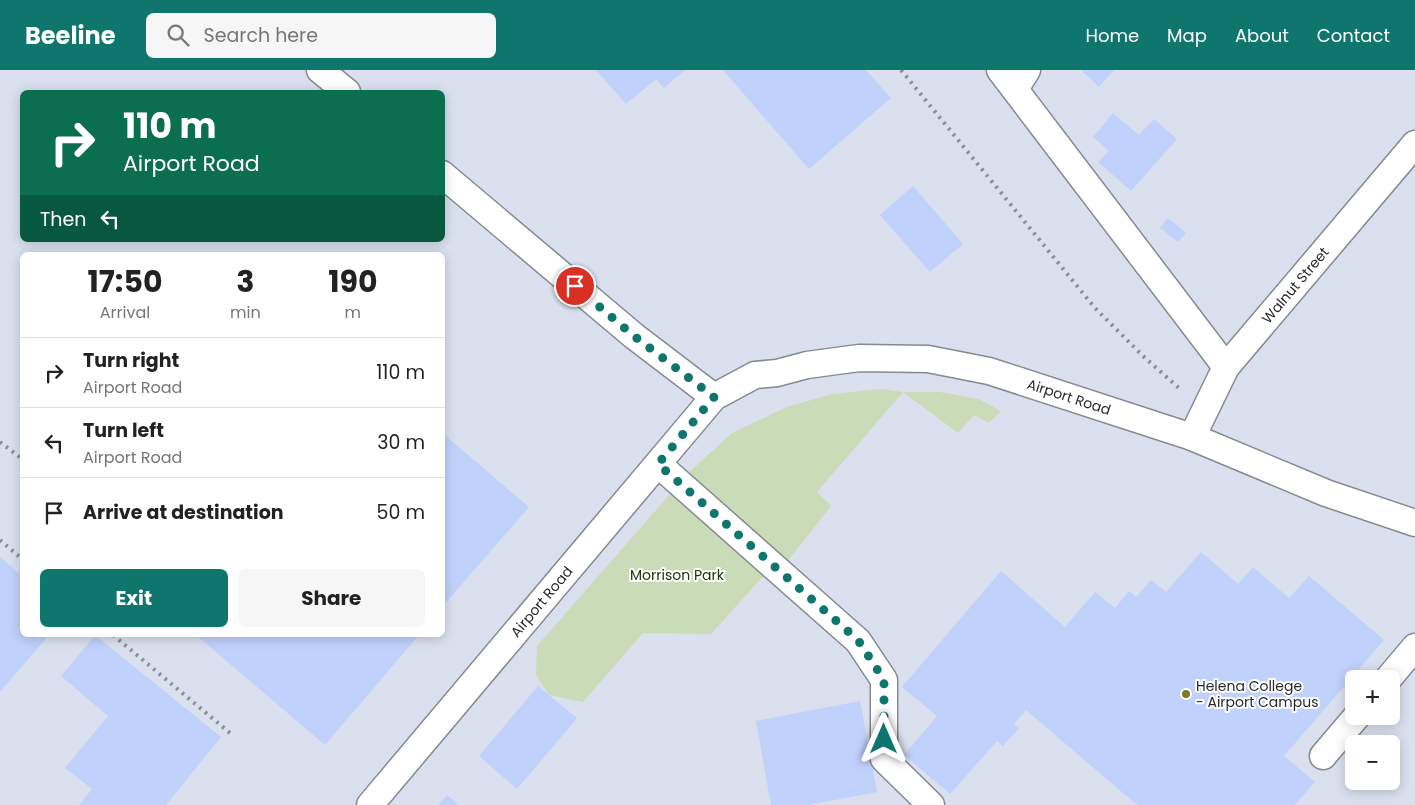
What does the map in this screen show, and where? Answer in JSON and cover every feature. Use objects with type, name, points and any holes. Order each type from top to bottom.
[{"type":"street","points":[[320,70],[345,90]]},
{"type":"street","points":[[1014,76],[1226,367]]},
{"type":"street","name":"Walnut Street","points":[[1192,437],[1226,367],[1415,144]]},
{"type":"street","points":[[445,177],[634,336],[714,397]]},
{"type":"street","name":"Airport Road","points":[[370,805],[714,397],[755,375],[777,373],[807,365],[859,358],[928,359],[989,371],[1192,437],[1326,493],[1415,523]]},
{"type":"street","points":[[658,464],[858,640],[884,680],[884,759],[931,805]]},
{"type":"street","points":[[1396,670],[1415,647]]},
{"type":"street","points":[[1323,756],[1349,725]]},
{"type":"shaded area","points":[[0,70],[1415,70],[1415,805],[0,805]]},
{"type":"green space","points":[[881,389],[903,392],[817,492],[831,506],[787,562],[687,474],[732,433],[787,407],[832,394]]},
{"type":"green space","points":[[903,392],[940,392],[978,399],[1001,411],[989,423],[974,415],[958,433]]},
{"type":"green space","name":"Morrison Park","points":[[671,493],[766,573],[711,634],[643,633],[583,702],[549,695],[536,675],[537,646]]},
{"type":"building","points":[[596,70],[685,70],[664,88],[656,79],[626,104]]},
{"type":"building","points":[[723,70],[866,70],[891,98],[809,169]]},
{"type":"building","points":[[1081,70],[1114,70],[1099,87]]},
{"type":"building","points":[[1113,113],[1139,135],[1154,119],[1177,139],[1131,191],[1098,162],[1109,151],[1093,137]]},
{"type":"building","points":[[913,186],[963,244],[930,272],[880,215]]},
{"type":"building","points":[[1168,218],[1186,233],[1178,242],[1160,228]]},
{"type":"building","points":[[445,436],[529,507],[445,604]]},
{"type":"building","points":[[1201,552],[1238,584],[1253,567],[1289,598],[1309,576],[1384,640],[1358,670],[1345,670],[1345,685],[1284,756],[1315,782],[1295,805],[1137,805],[1026,710],[1014,724],[1019,728],[1003,746],[997,741],[950,794],[904,755],[937,716],[902,687],[1001,571],[1065,627],[1095,592],[1115,608],[1129,591],[1136,597],[1151,580],[1166,592]]},
{"type":"building","points":[[0,557],[20,574],[20,637],[47,637],[0,692]]},
{"type":"building","points":[[93,637],[97,637],[221,737],[166,805],[79,805],[92,789],[65,768],[108,716],[61,676]]},
{"type":"building","points":[[198,637],[417,637],[325,745]]},
{"type":"building","points":[[538,686],[577,718],[517,789],[479,756]]},
{"type":"building","points":[[860,701],[877,792],[809,805],[771,805],[756,721]]},
{"type":"building","points":[[447,795],[459,805],[438,805]]},
{"type":"railway","points":[[901,70],[1095,308],[1143,356],[1179,388]]},
{"type":"railway","points":[[0,442],[20,457]]},
{"type":"railway","points":[[0,540],[20,557]]},
{"type":"railway","points":[[115,637],[230,733]]},
{"type":"place","name":"Helena College - Airport Campus","points":[[1186,694]]},
{"type":"route","points":[[575,286],[634,336],[714,397],[658,464],[858,640],[884,680],[884,739]]}]
